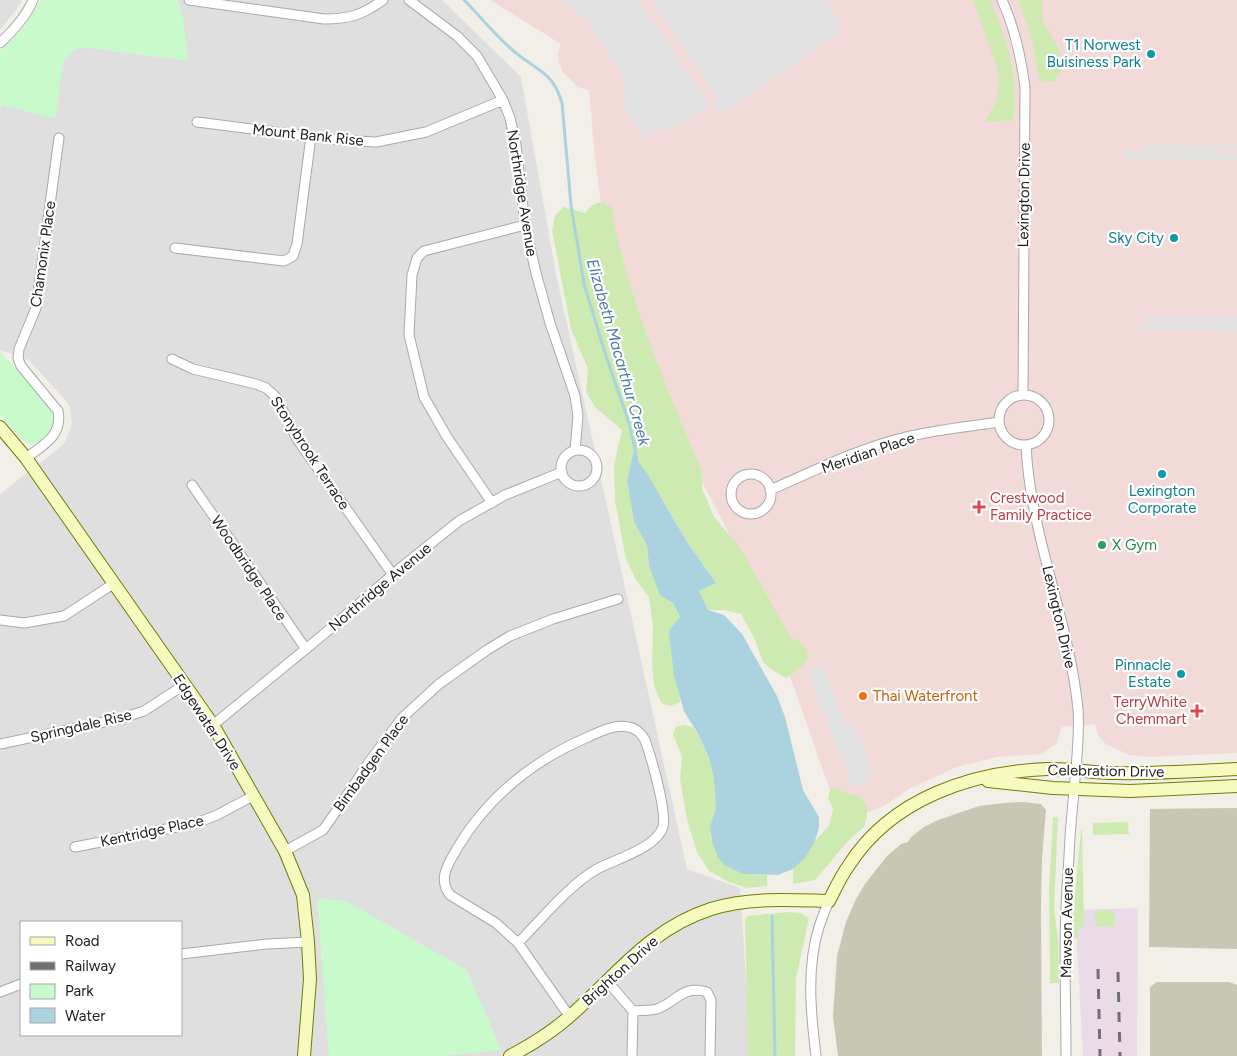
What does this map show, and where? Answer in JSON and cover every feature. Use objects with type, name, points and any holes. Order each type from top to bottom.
[{"type":"street","points":[[0,43],[25,15],[33,0]]},
{"type":"street","points":[[189,0],[324,19],[345,19],[368,11],[383,0]]},
{"type":"street","name":"Northridge Avenue","points":[[409,0],[457,36],[477,56],[503,100],[510,118],[516,145],[525,225],[550,323],[576,396],[578,416],[575,450]]},
{"type":"street","name":"Lexington Drive","points":[[1002,0],[1022,59],[1025,87],[1023,395]]},
{"type":"street","name":"Mount Bank Rise","points":[[197,122],[376,142],[426,132],[503,100]]},
{"type":"street","points":[[175,248],[284,261],[293,256],[311,136]]},
{"type":"street","name":"Chamonix Place","points":[[26,458],[54,436],[59,427],[60,419],[58,411],[21,366],[18,358],[21,341],[36,308],[59,138]]},
{"type":"street","points":[[492,503],[447,437],[424,397],[409,335],[412,275],[417,258],[424,251],[525,225]]},
{"type":"street","name":"Stonybrook Terrace","points":[[172,359],[193,369],[256,384],[266,388],[276,397],[297,439],[393,575]]},
{"type":"street","points":[[1023,395],[1036,398],[1048,411],[1050,418],[1045,434],[1038,441],[1026,445],[1012,442],[1006,437],[1001,430],[999,422],[1000,414],[1009,400],[1023,395]]},
{"type":"street","name":"Meridian Place","points":[[770,490],[857,454],[900,439],[930,432],[999,422]]},
{"type":"street","name":"Edgewater Drive","points":[[0,427],[26,458],[213,725],[285,851],[303,895],[308,942],[310,979],[304,1056]]},
{"type":"street","name":"Lexington Drive","points":[[1026,445],[1038,526],[1075,688],[1079,740],[1074,789]]},
{"type":"street","points":[[575,450],[584,450],[594,457],[598,469],[595,477],[589,483],[577,486],[569,483],[562,472],[561,468],[564,458],[575,450]]},
{"type":"street","name":"Northridge Avenue","points":[[213,725],[459,521],[505,494],[562,472]]},
{"type":"street","points":[[751,474],[763,479],[770,490],[771,496],[767,507],[757,513],[740,511],[732,501],[731,495],[734,484],[744,476],[751,474]]},
{"type":"street","name":"Woodbridge Place","points":[[192,485],[306,649]]},
{"type":"street","points":[[0,620],[24,623],[64,616],[113,584]]},
{"type":"street","name":"Bimbadgen Place","points":[[285,851],[323,830],[369,762],[402,718],[439,684],[486,650],[510,636],[553,619],[618,599]]},
{"type":"street","name":"Springdale Rise","points":[[0,744],[118,719],[144,711],[184,685]]},
{"type":"street","points":[[518,943],[580,881],[596,870],[650,843],[660,834],[664,821],[660,796],[646,740],[634,728],[621,726],[594,734],[558,751],[524,774],[498,796],[474,823],[447,865],[444,881],[446,890],[454,899],[496,923],[518,943],[570,1017]]},
{"type":"street","name":"Celebration Drive","points":[[816,1056],[812,1025],[812,977],[814,952],[819,928],[828,901],[849,864],[867,842],[886,823],[908,807],[929,795],[951,786],[1018,771],[1048,769],[1097,773],[1130,773],[1237,769]]},
{"type":"street","name":"Celebration Drive","points":[[975,780],[1074,789],[1130,791],[1237,786]]},
{"type":"street","name":"Mawson Avenue","points":[[1066,1056],[1066,919],[1074,789]]},
{"type":"street","name":"Kentridge Place","points":[[76,847],[197,823],[253,796]]},
{"type":"street","name":"Brighton Drive","points":[[510,1056],[526,1048],[570,1017],[628,960],[669,927],[711,909],[739,902],[771,900],[828,901]]},
{"type":"street","points":[[182,954],[267,944],[308,942]]},
{"type":"street","points":[[607,982],[633,1011],[632,1056]]},
{"type":"street","points":[[0,992],[20,984]]},
{"type":"street","points":[[633,1011],[656,1009],[687,992],[698,990],[707,992],[711,1000],[710,1056]]},
{"type":"shaded area","points":[[0,0],[22,0],[0,30]]},
{"type":"shaded area","points":[[178,0],[442,0],[521,77],[556,274],[687,869],[740,888],[751,1056],[0,1056],[0,494],[59,448],[65,442],[72,424],[70,407],[67,402],[29,360],[0,350],[0,109],[2,105],[62,70],[63,62],[74,50],[81,47],[91,48],[180,6]]},
{"type":"shaded area","points":[[490,0],[1237,0],[1237,753],[1148,757],[1129,755],[1106,744],[1098,736],[1095,724],[1062,727],[1056,744],[1041,754],[997,757],[957,767],[911,788],[884,806],[844,821],[830,790],[783,657],[725,526],[674,428],[601,202],[589,90],[578,87],[563,72],[559,63],[558,53],[561,44]]},
{"type":"shaded area","points":[[561,0],[639,0],[710,104],[670,132],[664,125],[644,139],[626,112],[622,75],[585,18]]},
{"type":"shaded area","points":[[651,0],[825,0],[841,23],[836,36],[720,115],[713,106],[716,102],[715,95]]},
{"type":"shaded area","points":[[1140,145],[1237,145],[1237,150],[1140,150]]},
{"type":"shaded area","points":[[1124,151],[1237,153],[1237,160],[1124,159]]},
{"type":"shaded area","points":[[1145,317],[1237,317],[1237,325],[1145,324]]},
{"type":"shaded area","points":[[1139,326],[1237,326],[1237,331],[1139,331]]},
{"type":"shaded area","points":[[823,665],[846,726],[855,723],[874,776],[869,778],[870,781],[852,787],[807,671]]},
{"type":"shaded area","points":[[1023,802],[1041,804],[1046,810],[1041,908],[1042,1056],[838,1056],[833,1016],[837,956],[846,922],[865,884],[887,856],[901,844],[908,842],[911,837],[924,827],[938,820],[979,806]]},
{"type":"shaded area","points":[[1237,808],[1237,949],[1149,947],[1150,809]]},
{"type":"shaded area","points":[[1138,908],[1137,1056],[1083,1056],[1075,910]]},
{"type":"shaded area","points":[[1157,982],[1229,982],[1237,985],[1237,1056],[1150,1056],[1150,987]]},
{"type":"green space","points":[[41,0],[178,0],[183,18],[188,61],[81,47],[74,50],[63,62],[55,119],[2,105],[0,109],[0,52],[23,29]]},
{"type":"green space","points":[[973,0],[990,0],[1007,44],[1015,90],[1013,120],[985,122],[997,96],[998,76],[997,68]]},
{"type":"green space","points":[[1018,0],[1042,0],[1042,16],[1045,26],[1059,49],[1061,73],[1057,74],[1056,81],[1040,82],[1031,36]]},
{"type":"green space","points":[[601,202],[612,207],[616,234],[634,297],[666,385],[702,471],[702,488],[714,517],[741,549],[791,638],[800,642],[808,652],[807,658],[800,668],[786,678],[763,662],[755,640],[741,614],[724,610],[708,610],[699,591],[716,583],[687,542],[640,464],[635,446],[627,481],[634,522],[647,545],[649,566],[673,603],[680,618],[674,676],[681,702],[670,706],[661,703],[654,685],[652,665],[653,627],[649,597],[636,580],[626,559],[615,501],[614,465],[622,430],[595,407],[586,392],[588,369],[571,329],[552,230],[555,216],[563,207],[585,213],[592,205]]},
{"type":"green space","points":[[0,351],[53,411],[56,417],[48,436],[36,444],[30,445],[21,439],[0,415]]},
{"type":"green space","points":[[683,725],[693,727],[703,745],[714,777],[717,799],[711,830],[713,843],[743,874],[767,875],[767,886],[747,888],[729,882],[709,871],[697,852],[687,820],[680,779],[682,757],[673,734],[676,727]]},
{"type":"green space","points":[[831,787],[862,798],[867,806],[867,817],[864,827],[850,839],[815,880],[793,884],[793,869],[805,858],[815,841],[829,826],[833,809],[828,798]]},
{"type":"green space","points":[[1053,817],[1058,817],[1054,909],[1058,938],[1059,983],[1050,983],[1049,888]]},
{"type":"green space","points":[[1128,822],[1129,834],[1093,835],[1093,823]]},
{"type":"green space","points":[[1081,830],[1084,927],[1078,927],[1077,910],[1078,938],[1071,938]]},
{"type":"green space","points":[[317,899],[344,900],[467,970],[501,1050],[443,1056],[329,1056]]},
{"type":"green space","points":[[1095,910],[1114,910],[1115,926],[1096,927]]},
{"type":"green space","points":[[788,912],[800,913],[809,918],[796,979],[795,1056],[748,1056],[745,920],[748,916]]},
{"type":"water","points":[[635,445],[639,462],[687,542],[716,583],[699,591],[708,610],[724,615],[742,634],[777,696],[785,717],[803,790],[819,817],[819,827],[815,841],[805,858],[793,869],[778,875],[743,874],[724,865],[718,857],[712,842],[710,826],[716,808],[714,778],[709,758],[698,734],[684,711],[674,676],[669,631],[680,617],[673,603],[660,595],[649,566],[647,545],[634,522],[627,481]]},
{"type":"waterway","name":"Elizabeth Macarthur Creek","points":[[464,0],[509,47],[549,78],[562,103],[571,205],[584,284],[629,423],[635,449]]},
{"type":"waterway","name":"Elizabeth Macarthur Creek","points":[[772,916],[775,1056]]},
{"type":"railway","points":[[1098,969],[1100,1056]]},
{"type":"railway","points":[[1118,972],[1120,1056]]},
{"type":"place","name":"T1 Norwest Buisiness Park","points":[[1151,54]]},
{"type":"place","name":"Sky City","points":[[1174,238]]},
{"type":"place","name":"Lexington Corporate","points":[[1162,474]]},
{"type":"place","name":"Crestwood Family Practice","points":[[979,507]]},
{"type":"place","name":"X Gym","points":[[1102,545]]},
{"type":"place","name":"Pinnacle Estate","points":[[1181,674]]},
{"type":"place","name":"Thai Waterfront","points":[[863,696]]},
{"type":"place","name":"TerryWhite Chemmart","points":[[1197,711]]}]
